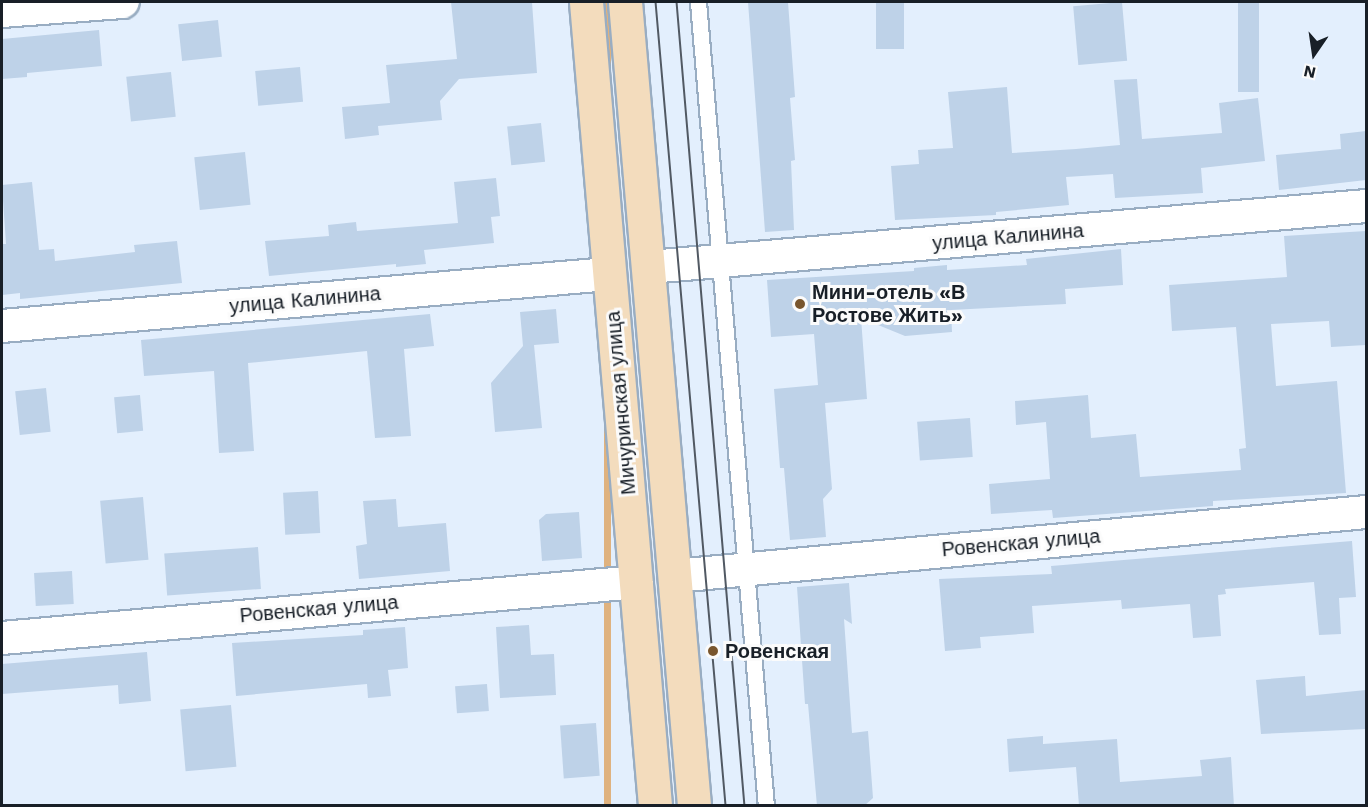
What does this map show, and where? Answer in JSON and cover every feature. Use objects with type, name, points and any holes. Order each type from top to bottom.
[{"type":"main road","name":"Мичуринская улица","points":[[586,2],[655,806]]},
{"type":"main road","name":"Мичуринская улица","points":[[625,2],[694,806]]},
{"type":"street","points":[[2,11],[123,2]]},
{"type":"street","name":"улица Калинина","points":[[649,267],[1366,206]]},
{"type":"street","name":"улица Калинина","points":[[2,326],[609,273]]},
{"type":"street","name":"Ровенская улица","points":[[675,576],[1366,513]]},
{"type":"street","name":"Ровенская улица","points":[[2,638],[637,582]]},
{"type":"lane","points":[[698,2],[721,262],[744,569],[766,806]]},
{"type":"shaded area","points":[[604,2],[611,2],[611,806],[604,806]]},
{"type":"building","points":[[451,2],[532,2],[537,73],[459,79],[440,101],[442,120],[378,126],[379,135],[345,139],[342,107],[390,103],[386,65],[457,59]]},
{"type":"building","points":[[748,2],[788,2],[795,97],[790,98],[795,160],[791,161],[794,230],[765,232]]},
{"type":"building","points":[[876,2],[904,2],[904,49],[876,49]]},
{"type":"building","points":[[1122,2],[1127,61],[1078,65],[1073,6]]},
{"type":"building","points":[[1238,2],[1259,2],[1259,92],[1238,92]]},
{"type":"building","points":[[218,20],[222,57],[182,61],[178,24]]},
{"type":"building","points":[[99,30],[102,66],[27,73],[27,77],[2,79],[2,39]]},
{"type":"building","points":[[300,67],[303,102],[258,106],[255,71]]},
{"type":"building","points":[[171,72],[176,117],[131,121],[126,77]]},
{"type":"building","points":[[1137,79],[1142,139],[1222,133],[1219,103],[1258,98],[1265,161],[1201,168],[1203,193],[1115,198],[1113,174],[1066,177],[1069,205],[996,212],[996,215],[895,220],[891,166],[919,164],[918,150],[953,148],[948,92],[1007,87],[1012,153],[1076,149],[1120,145],[1114,80]]},
{"type":"building","points":[[541,123],[545,162],[511,165],[507,127]]},
{"type":"building","points":[[1366,131],[1366,180],[1279,190],[1276,155],[1341,149],[1340,134]]},
{"type":"building","points":[[245,152],[251,205],[200,210],[194,157]]},
{"type":"building","points":[[496,178],[500,216],[491,217],[494,243],[424,250],[426,264],[396,267],[396,264],[269,276],[265,241],[329,236],[328,225],[356,222],[357,231],[458,223],[454,182]]},
{"type":"building","points":[[32,182],[39,250],[54,249],[55,261],[135,252],[134,245],[177,241],[182,283],[20,299],[20,293],[2,295],[2,244],[6,244],[2,185]]},
{"type":"building","points":[[1366,231],[1366,345],[1331,347],[1329,321],[1271,324],[1276,386],[1337,381],[1346,493],[1213,501],[1213,506],[1053,518],[1052,510],[991,514],[989,484],[1050,479],[1046,422],[1016,425],[1015,401],[1088,395],[1091,438],[1136,434],[1140,477],[1241,470],[1239,449],[1246,448],[1236,327],[1172,331],[1169,285],[1287,277],[1284,236]]},
{"type":"building","points":[[1121,249],[1123,285],[1065,289],[1066,304],[951,310],[952,332],[905,336],[861,318],[867,399],[825,403],[832,489],[823,499],[826,537],[790,540],[784,468],[780,468],[774,389],[818,385],[814,334],[771,337],[767,280],[914,271],[914,268],[947,265],[947,270],[1027,265],[1026,259]]},
{"type":"building","points":[[556,309],[559,343],[534,345],[542,428],[495,432],[491,383],[523,346],[520,312]]},
{"type":"building","points":[[430,314],[434,346],[404,349],[411,436],[375,438],[367,351],[248,363],[254,451],[219,453],[214,371],[144,376],[141,340]]},
{"type":"building","points":[[46,388],[51,432],[20,435],[15,391]]},
{"type":"building","points":[[140,395],[143,431],[117,433],[114,397]]},
{"type":"building","points":[[970,418],[973,457],[920,461],[917,422]]},
{"type":"building","points":[[318,491],[320,533],[285,535],[283,493]]},
{"type":"building","points":[[143,497],[148,560],[106,564],[100,501]]},
{"type":"building","points":[[396,499],[398,527],[446,523],[450,571],[359,579],[356,546],[367,544],[363,501]]},
{"type":"building","points":[[579,512],[582,558],[542,561],[539,520],[546,514]]},
{"type":"building","points":[[1352,541],[1356,597],[1339,598],[1341,634],[1319,635],[1314,582],[1225,589],[1226,594],[1218,595],[1221,636],[1193,638],[1190,604],[1122,609],[1121,600],[1032,606],[1034,633],[980,637],[981,648],[945,651],[939,579],[1052,574],[1051,566]]},
{"type":"building","points":[[258,547],[261,589],[167,595],[164,554]]},
{"type":"building","points":[[72,571],[74,604],[36,606],[34,573]]},
{"type":"building","points":[[849,583],[852,624],[844,619],[852,733],[868,731],[873,798],[864,806],[817,806],[808,704],[805,704],[797,587]]},
{"type":"building","points":[[529,625],[531,655],[554,654],[556,695],[500,698],[496,627]]},
{"type":"building","points":[[405,627],[408,668],[388,670],[391,696],[368,698],[367,684],[236,696],[232,643],[363,635],[363,630]]},
{"type":"building","points":[[147,652],[151,701],[119,704],[118,685],[2,694],[2,664]]},
{"type":"building","points":[[1305,676],[1306,696],[1366,690],[1366,729],[1261,734],[1256,680]]},
{"type":"building","points":[[487,684],[489,711],[457,713],[455,686]]},
{"type":"building","points":[[231,705],[236,767],[186,771],[180,709]]},
{"type":"building","points":[[596,723],[600,776],[564,778],[560,726]]},
{"type":"building","points":[[1043,736],[1043,744],[1117,739],[1120,782],[1202,776],[1200,760],[1231,757],[1234,806],[1079,806],[1076,767],[1009,772],[1007,739]]},
{"type":"tram line","points":[[656,2],[726,806]]},
{"type":"tram line","points":[[677,2],[745,806]]},
{"type":"place","name":"Мини-отель «В Ростове Жить»","points":[[800,304]]},
{"type":"place","name":"Ровенская","points":[[713,651]]}]
